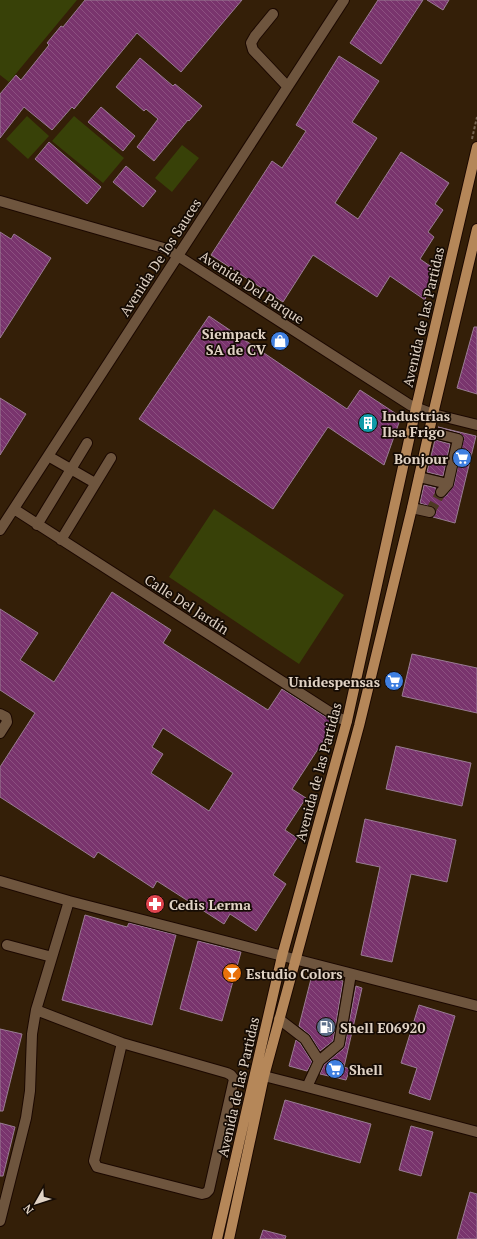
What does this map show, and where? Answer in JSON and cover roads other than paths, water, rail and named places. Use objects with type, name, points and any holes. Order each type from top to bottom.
[{"type":"main road","name":"Avenida de las Partidas","points":[[217,1239],[282,956],[347,721],[416,408],[477,147]]},
{"type":"main road","name":"Avenida de las Partidas","points":[[229,1239],[264,1076],[297,960],[359,726],[456,323],[477,229]]},
{"type":"street","name":"Avenida De los Sauces","points":[[0,530],[344,0]]},
{"type":"street","points":[[273,14],[251,43],[253,50],[287,86]]},
{"type":"street","name":"Avenida Del Parque","points":[[0,201],[167,249],[403,401],[416,408],[433,414],[477,425]]},
{"type":"street","points":[[430,432],[458,439],[448,484],[441,492]]},
{"type":"street","points":[[36,525],[87,443]]},
{"type":"street","points":[[48,456],[95,483]]},
{"type":"street","points":[[60,540],[111,458]]},
{"type":"street","points":[[419,477],[448,484]]},
{"type":"street","points":[[412,508],[430,512]]},
{"type":"street","name":"Calle Del Jardín","points":[[14,509],[36,525],[339,718],[347,721]]},
{"type":"street","points":[[0,714],[6,717],[7,722],[0,733]]},
{"type":"street","points":[[0,881],[69,901],[477,1006]]},
{"type":"street","points":[[0,1221],[26,1118],[30,1091],[32,1034],[36,1010],[69,901]]},
{"type":"street","points":[[7,945],[52,958]]},
{"type":"street","points":[[307,1086],[319,1061],[339,1044],[351,974]]},
{"type":"street","points":[[36,1010],[122,1043],[232,1075],[234,1079],[209,1190],[206,1193],[202,1194],[97,1167],[95,1164],[94,1161],[122,1043]]},
{"type":"street","points":[[279,1019],[305,1039],[319,1061]]},
{"type":"street","points":[[264,1076],[307,1086],[477,1132]]},
{"type":"tunnel","points":[[430,512],[441,492]]},
{"type":"place","name":"Siempack SA de CV","points":[[280,341]]},
{"type":"place","name":"Industrias Ilsa Frigo","points":[[368,423]]},
{"type":"place","name":"Bonjour","points":[[462,458]]},
{"type":"place","name":"Unidespensas","points":[[394,681]]},
{"type":"place","name":"Cedis Lerma","points":[[155,904]]},
{"type":"place","name":"Estudio Colors","points":[[232,973]]},
{"type":"place","name":"Shell E06920","points":[[326,1027]]},
{"type":"place","name":"Shell","points":[[335,1069]]}]
